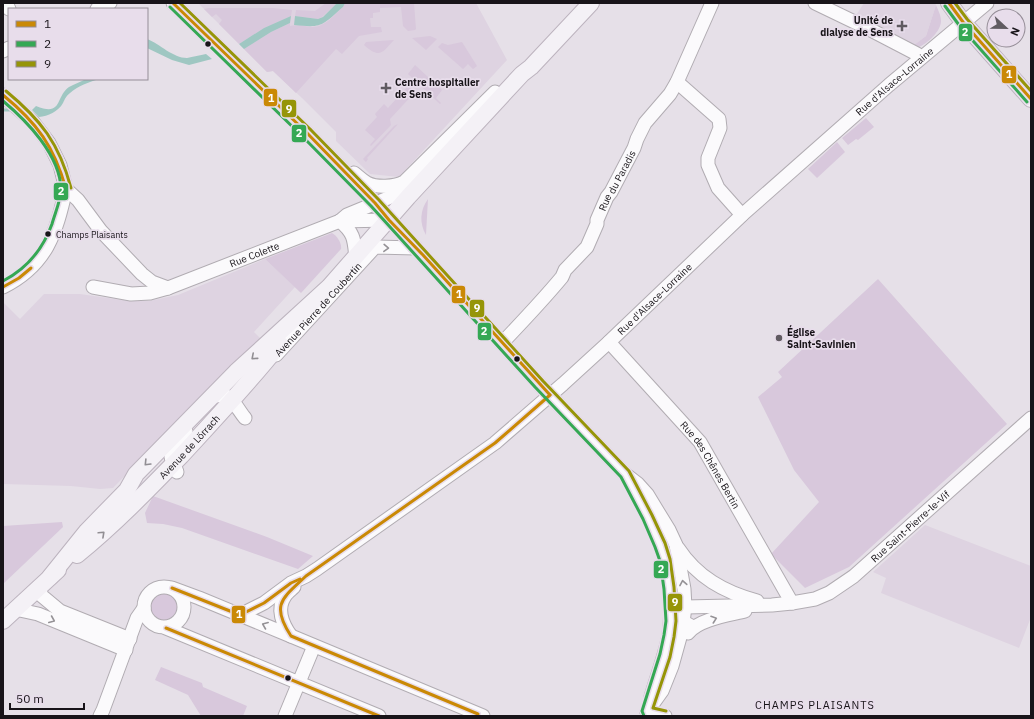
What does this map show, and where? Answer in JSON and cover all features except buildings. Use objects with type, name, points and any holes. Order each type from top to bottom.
[{"type":"main road","name":"Avenue de Lörrach","points":[[3,621],[44,582],[91,544],[175,468],[314,302],[356,258],[453,148],[591,3]]},
{"type":"main road","points":[[949,3],[963,22],[1031,99]]},
{"type":"main road","name":"Avenue de Lörrach","points":[[44,582],[87,531],[127,490],[136,474],[236,372],[314,302]]},
{"type":"street","points":[[99,8],[110,3]]},
{"type":"street","points":[[173,3],[307,133],[375,203],[550,395],[625,474],[638,484],[647,494],[669,530],[676,545],[684,589],[688,624]]},
{"type":"street","name":"Rue du Paradis","points":[[502,343],[529,316],[562,277],[565,270],[587,247],[607,197],[634,148],[645,123],[670,94],[677,82],[712,3]]},
{"type":"street","points":[[815,3],[917,54],[920,58]]},
{"type":"street","name":"Rue d'Alsace-Lorraine","points":[[291,636],[285,628],[281,616],[281,608],[284,597],[306,576],[494,443],[609,342],[742,215],[920,58],[987,3]]},
{"type":"street","points":[[307,133],[366,182],[385,186],[394,185],[404,182],[512,76],[531,67]]},
{"type":"street","points":[[677,82],[719,119],[720,128],[708,158],[708,165],[718,188],[742,215]]},
{"type":"street","points":[[3,95],[33,122],[49,143],[60,165],[66,189],[57,228],[47,248],[31,268],[20,278],[3,287]]},
{"type":"street","name":"Rue Colette","points":[[340,221],[346,215],[393,196],[438,155],[453,148]]},
{"type":"street","points":[[66,189],[78,200],[111,243],[142,274],[152,282],[168,288]]},
{"type":"street","name":"Rue Colette","points":[[93,287],[131,294],[150,294],[340,221],[389,220]]},
{"type":"street","points":[[340,221],[348,228],[354,238],[356,258]]},
{"type":"street","name":"Avenue Pierre de Coubertin","points":[[232,401],[375,247],[416,248]]},
{"type":"street","points":[[120,292],[135,286],[142,274]]},
{"type":"street","name":"Rue des Chênes Bertin","points":[[609,342],[700,442],[792,603]]},
{"type":"street","points":[[175,468],[171,457],[177,441],[199,418],[212,397],[224,396],[232,401],[245,418]]},
{"type":"street","name":"Rue Saint-Pierre-le-Vif","points":[[685,607],[772,605],[815,599],[829,593],[854,576],[1031,418]]},
{"type":"street","points":[[625,474],[648,517],[660,546],[669,588],[671,615],[669,636],[665,655],[646,714]]},
{"type":"street","name":"Rue Saint-Pierre-le-Vif","points":[[676,545],[686,560],[698,572],[720,587],[738,596],[772,605]]},
{"type":"street","name":"Rue d'Alsace-Lorraine","points":[[240,615],[264,603],[291,583],[306,576]]},
{"type":"street","points":[[44,582],[42,596],[60,611],[128,645]]},
{"type":"street","points":[[100,716],[137,618],[144,608],[146,598],[154,589],[160,587],[172,588],[240,615],[479,715]]},
{"type":"street","points":[[166,628],[173,626],[178,622],[182,617],[184,610],[182,597],[172,588]]},
{"type":"street","name":"Rue Saint-Pierre-le-Vif","points":[[688,624],[772,605]]},
{"type":"street","points":[[671,615],[685,607]]},
{"type":"street","points":[[144,608],[148,619],[152,623],[379,716]]},
{"type":"street","points":[[15,609],[38,614],[128,645]]},
{"type":"street","points":[[671,615],[688,624]]},
{"type":"street","points":[[128,645],[140,627],[152,623]]},
{"type":"street","points":[[646,714],[662,691],[672,666],[682,630],[688,624]]},
{"type":"street","points":[[285,716],[314,646]]},
{"type":"street","points":[[646,714],[665,716]]},
{"type":"shaded area","name":"Centre hospitalier de Sens","points":[[198,3],[476,3],[507,60],[399,177],[370,174],[336,141],[336,132],[302,98],[273,71],[267,72]]},
{"type":"shaded area","points":[[326,3],[337,3],[318,19],[295,16],[296,10],[315,11]]},
{"type":"shaded area","points":[[337,3],[345,3],[343,7],[325,22],[316,26],[294,25],[295,16],[318,19],[323,17]]},
{"type":"shaded area","points":[[345,3],[414,3],[416,29],[408,31],[403,26],[401,7],[380,8],[380,12],[373,13],[373,18],[370,18],[371,27],[381,27],[382,32],[359,36],[342,54],[336,49],[296,93],[273,71],[267,72],[244,49],[271,32],[290,23],[290,26],[299,25],[313,27],[322,25],[343,7]]},
{"type":"shaded area","name":"Unité de dialyse de Sens","points":[[864,3],[935,3],[936,5],[926,36],[914,45],[855,17]]},
{"type":"shaded area","points":[[936,5],[941,19],[939,29],[930,40],[923,45],[919,47],[914,45],[926,36]]},
{"type":"shaded area","points":[[273,8],[292,10],[291,16],[264,28],[239,44],[219,24],[222,20],[216,14],[212,17],[204,9]]},
{"type":"shaded area","points":[[291,16],[290,23],[271,32],[244,49],[239,44],[264,28]]},
{"type":"shaded area","points":[[430,36],[437,39],[426,50],[412,38]]},
{"type":"shaded area","points":[[148,40],[177,56],[187,58],[206,54],[212,59],[189,65],[172,60],[148,48]]},
{"type":"shaded area","points":[[394,40],[380,53],[374,52],[364,45],[366,42]]},
{"type":"shaded area","points":[[462,42],[477,66],[473,69],[468,64],[463,69],[438,47],[442,43],[448,45]]},
{"type":"shaded area","points":[[415,65],[442,90],[436,98],[441,103],[440,104],[408,74]]},
{"type":"shaded area","points":[[84,80],[96,80],[84,84],[73,91],[67,96],[58,109],[46,116],[39,117],[32,110],[36,106],[45,109],[55,107],[69,87]]},
{"type":"shaded area","points":[[408,86],[415,92],[390,119],[391,125],[371,146],[370,145],[375,139],[365,130],[377,117],[375,114],[384,104],[388,108]]},
{"type":"shaded area","points":[[866,118],[874,127],[858,140],[856,139],[848,145],[842,138]]},
{"type":"shaded area","points":[[398,124],[367,158],[368,159],[366,162],[363,159],[394,126]]},
{"type":"shaded area","points":[[837,142],[845,152],[817,178],[808,169]]},
{"type":"shaded area","points":[[428,199],[426,235],[422,226],[421,217],[423,208]]},
{"type":"shaded area","points":[[332,233],[339,240],[341,249],[301,293],[265,259]]},
{"type":"shaded area","points":[[265,259],[295,287],[254,332],[260,338],[113,488],[100,489],[71,486],[3,484],[3,302],[20,319],[44,294],[80,294],[129,301],[149,301],[178,295]]},
{"type":"shaded area","points":[[878,279],[1007,424],[849,567],[805,588],[771,554],[819,502],[794,470],[758,397],[782,377],[778,372]]},
{"type":"shaded area","points":[[153,496],[267,537],[313,556],[298,569],[182,528],[163,524],[147,523],[145,513]]},
{"type":"shaded area","points":[[62,522],[63,527],[3,584],[3,526]]},
{"type":"shaded area","points":[[925,525],[1031,566],[1031,617],[1019,648],[881,593],[886,578],[873,572]]},
{"type":"shaded area","points":[[164,592],[175,596],[179,607],[175,618],[164,622],[153,618],[149,607],[153,596]]},
{"type":"shaded area","points":[[161,667],[202,683],[203,687],[247,706],[243,716],[201,716],[188,695],[155,680]]},
{"type":"waterway","points":[[3,110],[9,110]]},
{"type":"transit line","name":"1","points":[[173,3],[307,133],[375,203],[550,395]]},
{"type":"transit line","name":"9","points":[[180,3],[310,129],[379,200],[543,381],[629,471],[652,515],[665,543],[670,559],[674,587],[676,621],[670,657],[653,708],[666,711]]},
{"type":"transit line","name":"1","points":[[949,3],[963,22],[1031,99]]},
{"type":"transit line","name":"9","points":[[955,3],[967,19],[1031,91]]},
{"type":"transit line","name":"2","points":[[945,6],[959,25],[1027,102]]},
{"type":"transit line","name":"2","points":[[170,7],[371,206],[535,387],[621,477],[643,519],[655,547],[660,561],[664,589],[666,621],[664,635],[660,654],[642,711],[644,716]]},
{"type":"transit line","name":"9","points":[[6,91],[29,112],[47,134],[61,158],[71,188]]},
{"type":"transit line","name":"1","points":[[3,95],[26,115],[43,136],[56,160],[66,189]]},
{"type":"transit line","name":"2","points":[[3,101],[22,118],[49,151],[59,176],[61,189],[59,202],[52,224],[39,250],[19,271],[3,281]]},
{"type":"transit line","name":"1","points":[[3,287],[19,278],[31,268]]},
{"type":"transit line","name":"1","points":[[477,716],[478,714],[291,636],[281,616],[280,609],[286,596],[306,576],[495,443],[550,395]]},
{"type":"transit line","name":"1","points":[[172,588],[240,615],[264,603],[291,583],[300,579]]},
{"type":"transit line","name":"1","points":[[166,628],[379,716]]},
{"type":"place","name":"Unité de dialyse de Sens","points":[[902,26]]},
{"type":"place","name":"Centre hospitalier de Sens","points":[[386,88]]},
{"type":"place","name":"Champs Plaisants","points":[[48,234]]},
{"type":"place","name":"Église Saint-Savinien","points":[[779,338]]},
{"type":"district","name":"CHAMPS PLAISANTS","points":[[815,705]]}]
